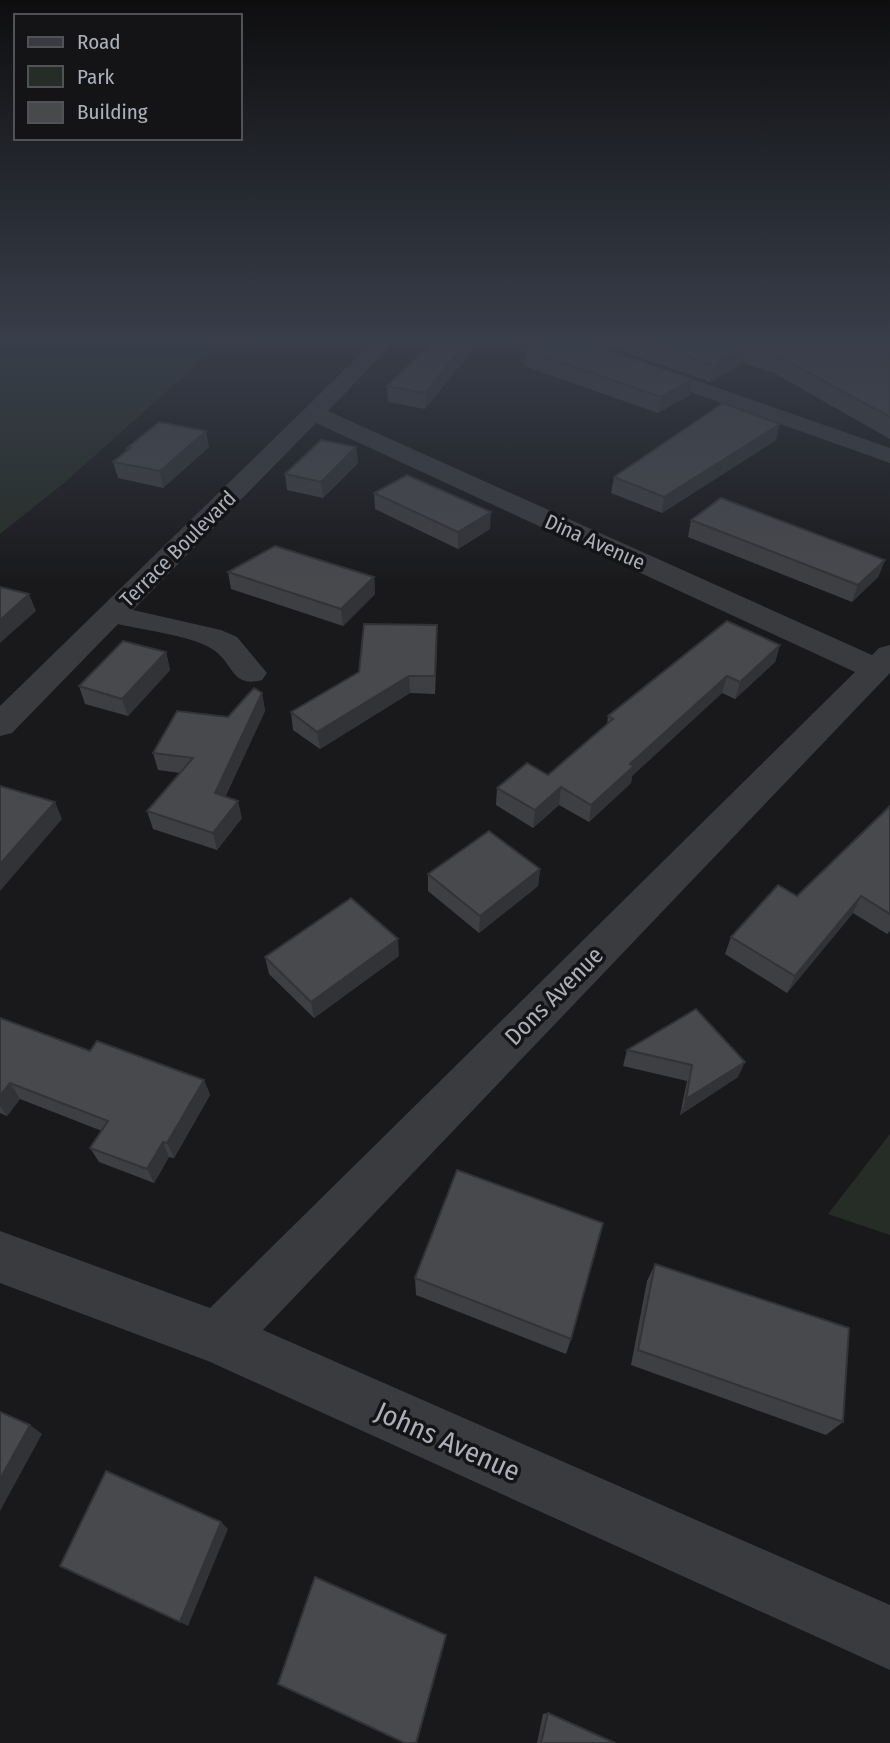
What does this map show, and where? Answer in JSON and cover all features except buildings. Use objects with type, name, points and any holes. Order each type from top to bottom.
[{"type":"street","name":"Terrace Boulevard","points":[[0,725],[306,423]]},
{"type":"street","name":"Dina Avenue","points":[[336,423],[883,662]]},
{"type":"street","points":[[798,423],[890,456]]},
{"type":"street","points":[[112,614],[210,637],[226,645],[251,673]]},
{"type":"street","name":"Dons Avenue","points":[[218,1338],[883,662]]},
{"type":"street","name":"Johns Avenue","points":[[0,1257],[218,1338],[890,1638]]},
{"type":"green space","points":[[0,423],[131,423],[64,483],[0,534]]},
{"type":"green space","points":[[890,1134],[890,1235],[828,1214]]}]
